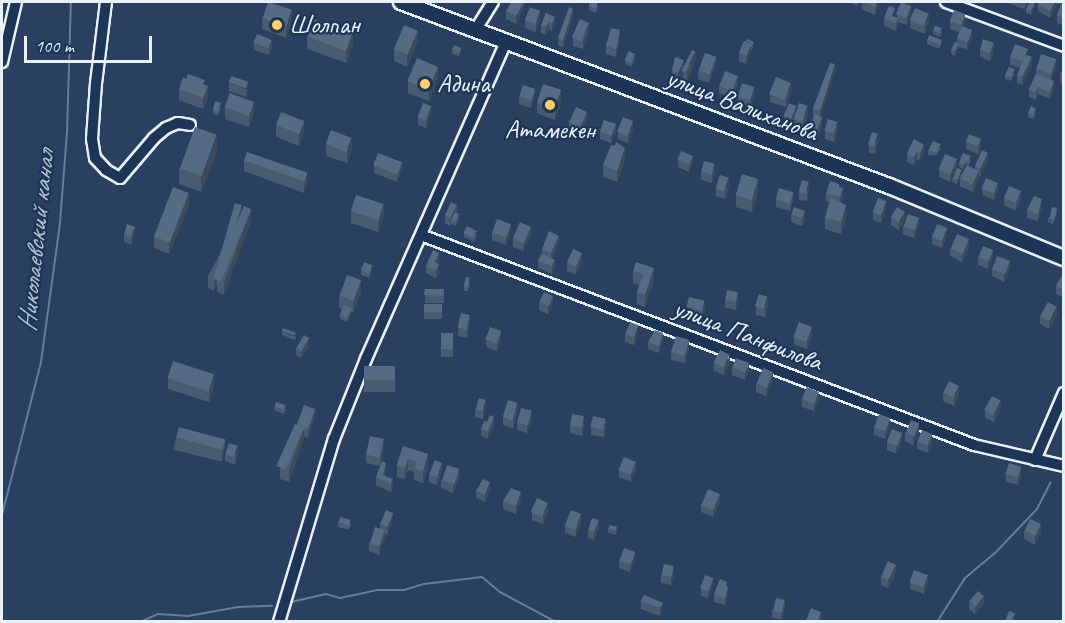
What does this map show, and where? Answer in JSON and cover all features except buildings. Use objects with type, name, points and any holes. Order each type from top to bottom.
[{"type":"main road","name":"улица Валиханова","points":[[401,2],[890,186],[1064,258]]},
{"type":"street","points":[[2,62],[16,2]]},
{"type":"street","points":[[106,2],[96,83],[92,139],[94,158],[120,178],[154,138],[166,128],[178,123],[190,125]]},
{"type":"street","points":[[476,30],[493,2]]},
{"type":"street","points":[[946,2],[1064,46]]},
{"type":"street","points":[[279,621],[334,440],[366,359],[506,41]]},
{"type":"street","name":"улица Панфилова","points":[[421,235],[974,445],[1064,466]]},
{"type":"street","points":[[1035,460],[1064,393]]},
{"type":"waterway","name":"Николаевский канал","points":[[2,515],[41,362],[60,223],[67,133],[71,2]]},
{"type":"waterway","points":[[937,622],[965,578],[995,553],[1037,509],[1051,482]]},
{"type":"waterway","points":[[291,602],[326,594],[340,598],[378,590],[404,590],[424,584],[482,577],[500,592],[556,622]]},
{"type":"waterway","points":[[140,622],[158,614],[188,616],[238,607],[272,606]]},
{"type":"place","name":"Шолпан","points":[[277,25]]},
{"type":"place","name":"Адина","points":[[425,84]]},
{"type":"place","name":"Атамекен","points":[[550,105]]}]
